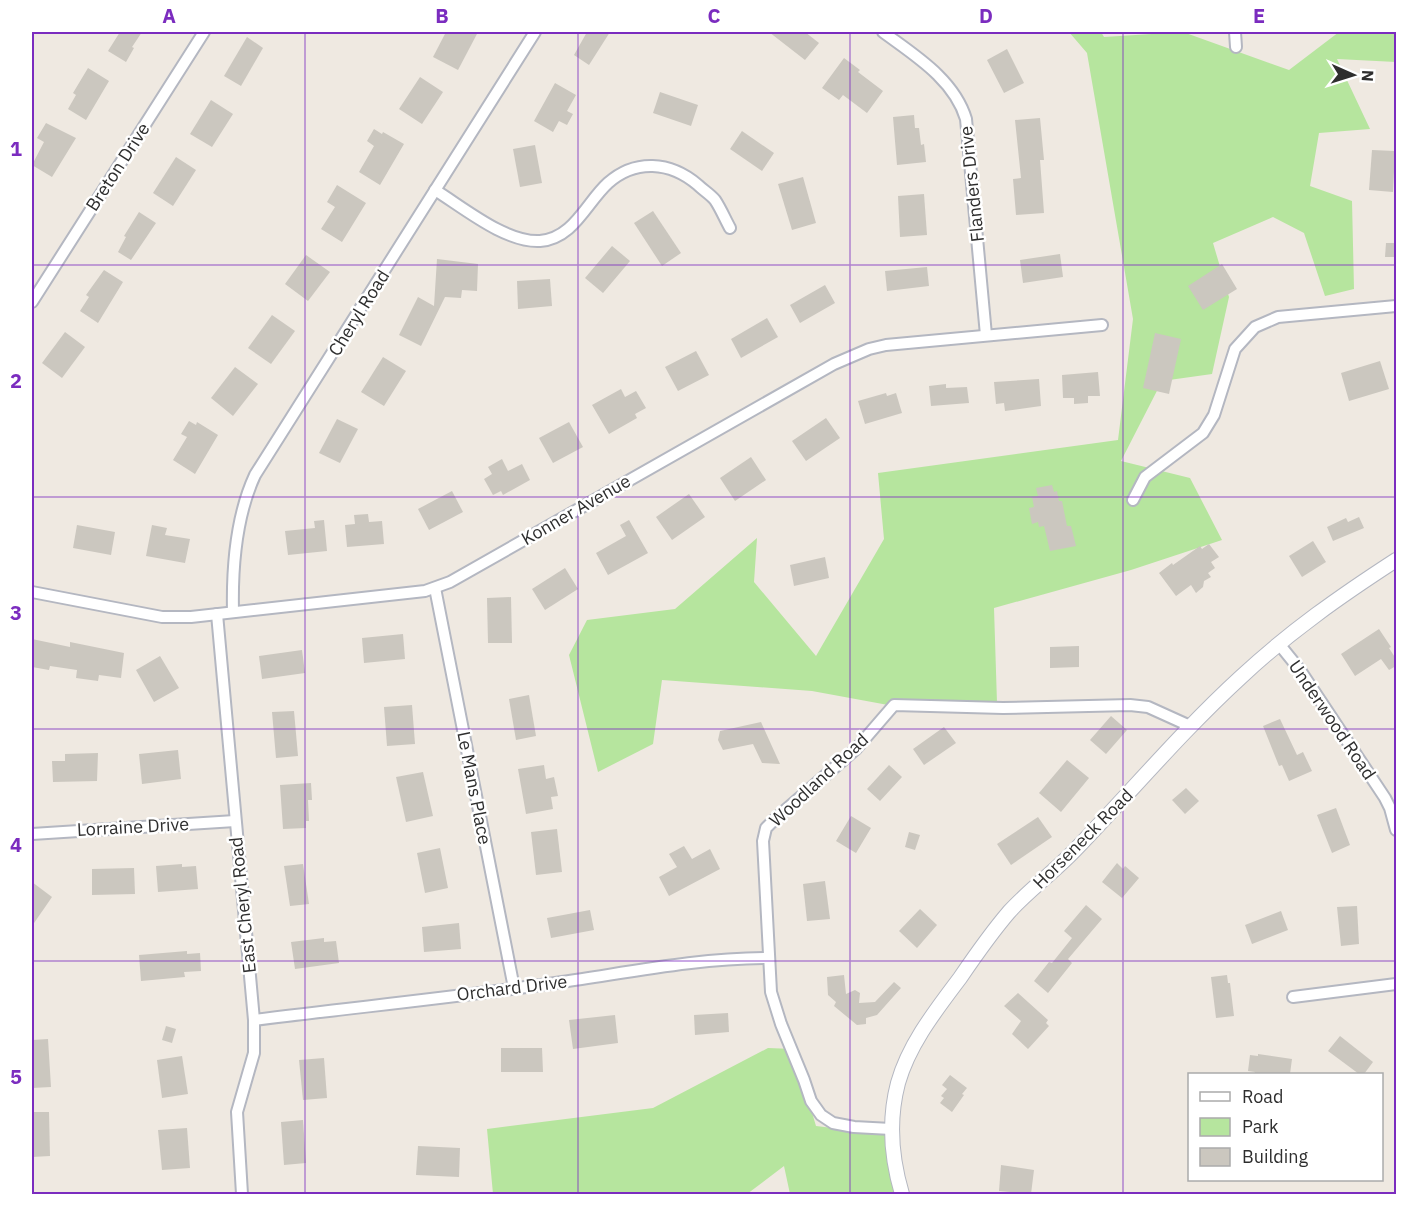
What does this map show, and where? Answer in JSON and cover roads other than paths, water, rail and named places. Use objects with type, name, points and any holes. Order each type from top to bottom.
[{"type":"street","name":"Breton Drive","points":[[32,302],[204,32]]},
{"type":"street","name":"Cheryl Road","points":[[233,612],[235,560],[245,501],[255,475],[535,32]]},
{"type":"street","name":"Flanders Drive","points":[[883,32],[940,77],[952,90],[964,110],[986,335]]},
{"type":"street","points":[[1235,32],[1236,47]]},
{"type":"street","points":[[435,190],[508,236],[541,241],[552,239],[567,230],[599,192],[620,173],[629,169],[656,165],[673,169],[693,180],[714,199],[730,228]]},
{"type":"street","points":[[1133,500],[1145,477],[1203,433],[1214,415],[1235,349],[1255,327],[1278,316],[1396,306]]},
{"type":"street","name":"Konner Avenue","points":[[32,592],[162,616],[191,617],[424,591],[450,582],[834,364],[869,349],[886,345],[1102,325]]},
{"type":"street","name":"Horseneck Road","points":[[902,1194],[894,1160],[891,1129],[899,1082],[930,1018],[986,941],[1010,912],[1057,869],[1241,676],[1341,596],[1396,560]]},
{"type":"street","name":"Le Mans Place","points":[[435,588],[514,988]]},
{"type":"street","name":"East Cheryl Road","points":[[217,614],[254,1020],[254,1053],[237,1112],[242,1194]]},
{"type":"street","name":"Underwood Road","points":[[1279,644],[1300,670],[1385,798],[1396,830]]},
{"type":"street","name":"Woodland Road","points":[[891,1129],[854,1127],[833,1123],[815,1109],[781,1024],[771,992],[763,841],[766,828],[856,749],[894,705],[1003,708],[1130,705],[1148,707],[1191,726]]},
{"type":"street","name":"Lorraine Drive","points":[[32,834],[235,820]]},
{"type":"street","name":"Orchard Drive","points":[[254,1020],[561,982],[642,968],[732,958],[770,958]]},
{"type":"street","points":[[1293,996],[1396,984]]}]
